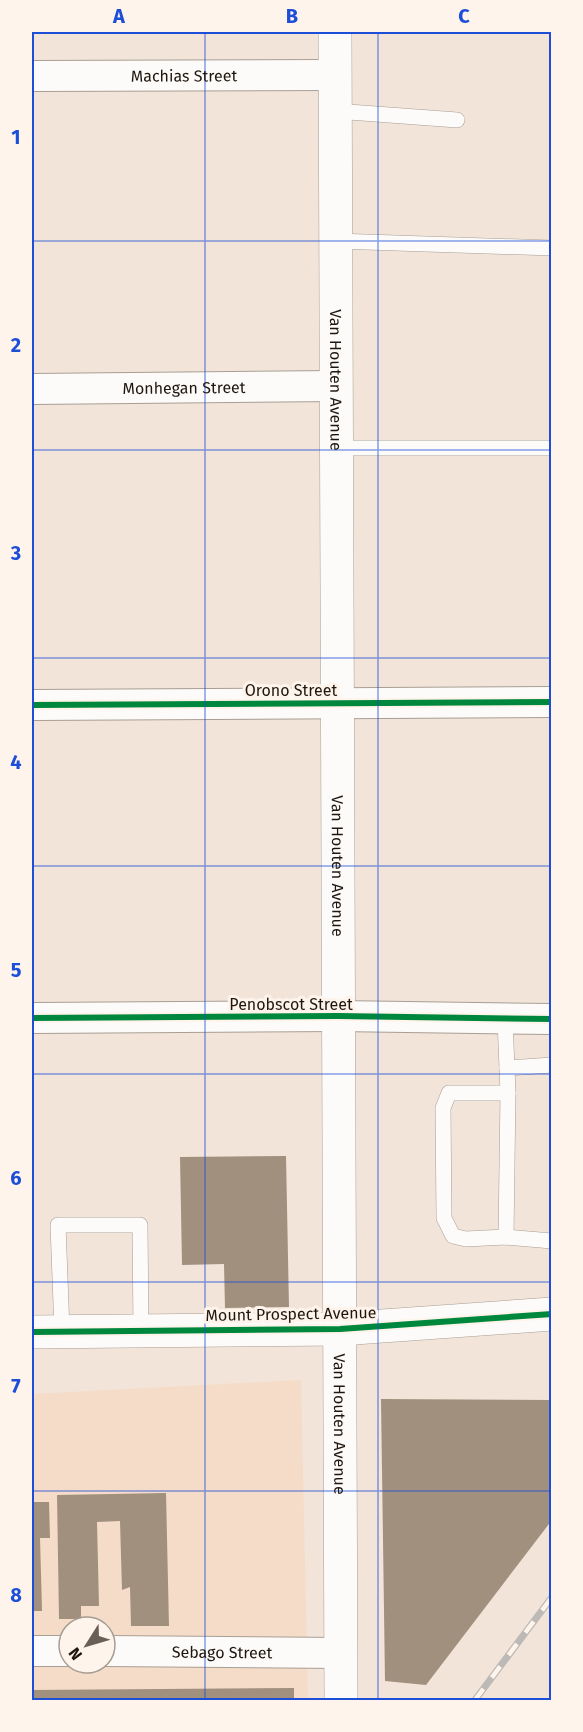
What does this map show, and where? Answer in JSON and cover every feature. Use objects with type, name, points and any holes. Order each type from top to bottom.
[{"type":"main road","name":"Van Houten Avenue","points":[[335,32],[341,1701]]},
{"type":"main road","name":"Mount Prospect Avenue","points":[[47,1332],[340,1329],[552,1314]]},
{"type":"street","name":"Machias Street","points":[[32,76],[335,75]]},
{"type":"street","name":"Monhegan Street","points":[[32,389],[335,387]]},
{"type":"street","name":"Orono Street","points":[[32,705],[552,702]]},
{"type":"street","name":"Penobscot Street","points":[[32,1018],[338,1016],[552,1019]]},
{"type":"street","points":[[32,1651],[57,1651]]},
{"type":"street","name":"Sebago Street","points":[[117,1652],[340,1653]]},
{"type":"lane","points":[[335,111],[457,120]]},
{"type":"lane","points":[[335,241],[552,248]]},
{"type":"lane","points":[[336,448],[552,448]]},
{"type":"lane","points":[[505,1019],[508,1093],[506,1237]]},
{"type":"lane","points":[[507,1068],[552,1065]]},
{"type":"lane","points":[[508,1093],[449,1093],[443,1108],[444,1218],[453,1236],[466,1239],[506,1237],[552,1240]]},
{"type":"lane","points":[[47,1332],[58,1225],[140,1225],[141,1331]]},
{"type":"shaded area","points":[[301,1380],[308,1700],[32,1700],[32,1394]]},
{"type":"building","points":[[286,1156],[289,1307],[225,1308],[224,1264],[182,1265],[180,1157]]},
{"type":"building","points":[[381,1399],[552,1400],[552,1520],[426,1685],[385,1681]]},
{"type":"building","points":[[166,1493],[169,1626],[131,1626],[130,1587],[122,1590],[120,1521],[97,1522],[99,1606],[81,1606],[81,1615],[59,1615],[57,1495]]},
{"type":"building","points":[[32,1502],[49,1502],[50,1538],[40,1538],[42,1611],[32,1611]]},
{"type":"building","points":[[294,1688],[294,1700],[32,1700],[32,1690]]},
{"type":"railway","points":[[475,1700],[552,1597]]},
{"type":"cycle path","points":[[32,705],[552,702]]},
{"type":"cycle path","points":[[32,1018],[338,1016],[552,1019]]},
{"type":"cycle path","points":[[32,1332],[340,1329],[552,1314]]}]
